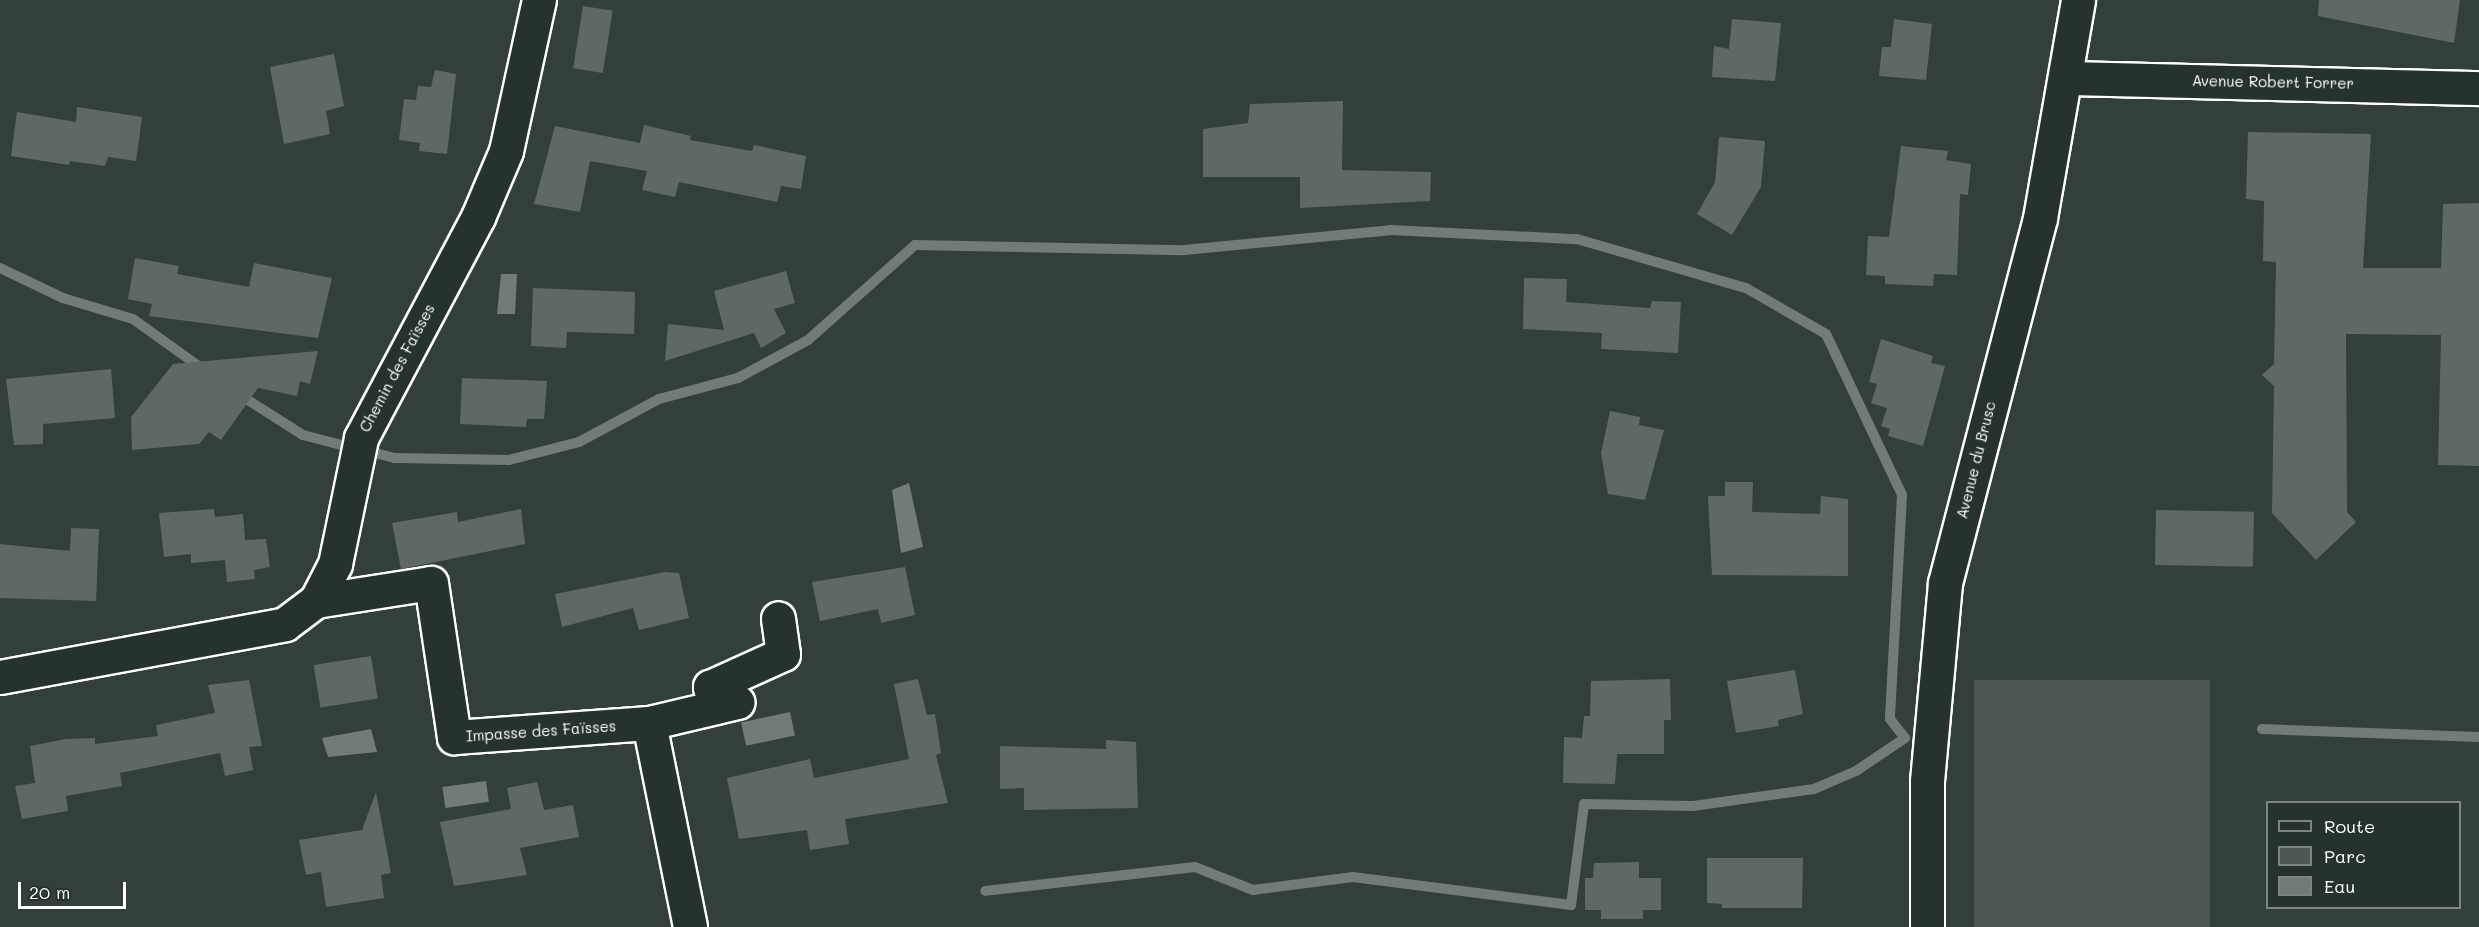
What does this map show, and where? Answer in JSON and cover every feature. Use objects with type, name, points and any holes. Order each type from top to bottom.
[{"type":"street","name":"Chemin des Faïsses","points":[[0,677],[285,624],[316,601],[335,564],[361,438],[478,217],[506,151],[539,0]]},
{"type":"street","name":"Avenue du Brusc","points":[[1927,927],[1927,781],[1945,583],[2040,218],[2078,0]]},
{"type":"street","name":"Avenue Robert Forrer","points":[[2066,78],[2479,88]]},
{"type":"street","name":"Impasse des Faïsses","points":[[316,601],[431,583],[454,737],[649,723],[726,704],[710,687],[783,654],[778,618]]},
{"type":"street","points":[[649,723],[685,922]]},
{"type":"green space","points":[[1974,680],[2210,680],[2210,927],[1974,927]]},
{"type":"water","points":[[501,274],[517,274],[515,314],[497,314]]},
{"type":"water","points":[[909,483],[923,547],[901,553],[892,490]]},
{"type":"water","points":[[790,712],[795,735],[746,746],[741,722]]},
{"type":"water","points":[[371,729],[377,752],[328,757],[322,738]]},
{"type":"water","points":[[486,781],[489,802],[445,808],[442,787]]},
{"type":"building","points":[[2319,0],[2460,0],[2454,43],[2318,16]]},
{"type":"building","points":[[583,6],[613,11],[603,73],[573,68]]},
{"type":"building","points":[[1732,19],[1781,23],[1775,81],[1712,77],[1714,46],[1729,49]]},
{"type":"building","points":[[1894,19],[1932,24],[1926,80],[1879,76],[1882,47],[1891,47]]},
{"type":"building","points":[[334,54],[344,106],[326,111],[330,134],[284,144],[270,67]]},
{"type":"building","points":[[435,70],[456,74],[447,154],[419,151],[420,143],[399,140],[404,99],[416,100],[418,86],[431,87]]},
{"type":"building","points":[[1343,101],[1342,170],[1431,172],[1430,201],[1300,208],[1300,177],[1203,177],[1203,129],[1248,123],[1250,104]]},
{"type":"building","points":[[77,107],[142,117],[136,161],[108,157],[105,166],[70,161],[69,165],[11,156],[17,112],[76,122]]},
{"type":"building","points":[[644,125],[691,136],[690,140],[752,151],[754,145],[806,156],[801,189],[781,186],[777,202],[679,182],[675,197],[642,190],[647,171],[590,161],[580,212],[534,204],[555,126],[640,143]]},
{"type":"building","points":[[2248,132],[2371,134],[2363,268],[2441,268],[2443,204],[2479,203],[2479,466],[2438,465],[2441,335],[2346,334],[2347,512],[2356,522],[2316,560],[2272,513],[2274,386],[2262,375],[2274,364],[2276,262],[2263,261],[2264,201],[2246,199]]},
{"type":"building","points":[[1719,137],[1765,141],[1761,187],[1732,235],[1697,214],[1715,182]]},
{"type":"building","points":[[1901,146],[1948,151],[1946,160],[1971,164],[1968,195],[1960,194],[1957,275],[1934,274],[1933,286],[1885,284],[1885,276],[1866,275],[1868,236],[1889,237]]},
{"type":"building","points":[[135,258],[179,266],[177,274],[249,287],[254,263],[332,278],[318,338],[149,316],[152,304],[128,299]]},
{"type":"building","points":[[786,271],[795,303],[774,309],[786,333],[761,348],[754,333],[665,361],[668,324],[724,330],[714,291]]},
{"type":"building","points":[[1524,278],[1567,279],[1566,302],[1650,308],[1652,301],[1681,302],[1678,353],[1601,349],[1602,333],[1523,329]]},
{"type":"building","points":[[533,288],[635,292],[634,334],[567,332],[566,348],[531,346]]},
{"type":"building","points":[[1881,339],[1933,356],[1931,363],[1945,366],[1923,446],[1888,436],[1890,429],[1881,426],[1887,408],[1871,403],[1877,384],[1869,382]]},
{"type":"building","points":[[318,351],[310,384],[300,381],[297,396],[258,388],[221,440],[209,432],[199,444],[132,450],[131,417],[173,364]]},
{"type":"building","points":[[111,369],[115,418],[43,424],[43,444],[14,445],[6,379]]},
{"type":"building","points":[[462,378],[547,381],[544,419],[527,419],[526,427],[460,424]]},
{"type":"building","points":[[1610,411],[1640,417],[1639,425],[1664,430],[1645,500],[1608,494],[1601,453]]},
{"type":"building","points":[[1725,482],[1753,482],[1752,512],[1820,514],[1821,496],[1848,499],[1848,576],[1712,575],[1708,496],[1725,496]]},
{"type":"building","points":[[214,509],[215,517],[243,514],[245,540],[266,539],[270,567],[254,570],[255,579],[227,582],[225,560],[191,563],[191,554],[164,557],[159,513]]},
{"type":"building","points":[[521,509],[525,544],[401,569],[392,523],[457,512],[458,522]]},
{"type":"building","points":[[2156,510],[2254,512],[2253,567],[2155,565]]},
{"type":"building","points":[[71,528],[99,529],[96,601],[0,598],[0,544],[70,551]]},
{"type":"building","points":[[905,567],[915,615],[881,623],[878,609],[820,621],[812,582]]},
{"type":"building","points":[[665,572],[679,573],[689,618],[639,630],[633,608],[562,627],[555,594]]},
{"type":"building","points":[[371,656],[378,698],[320,708],[314,665]]},
{"type":"building","points":[[1795,670],[1803,714],[1778,720],[1779,726],[1736,733],[1727,681]]},
{"type":"building","points":[[918,679],[927,715],[935,714],[941,753],[936,755],[948,803],[845,819],[849,844],[810,850],[807,830],[739,839],[727,778],[810,759],[814,778],[909,759],[894,684]]},
{"type":"building","points":[[1670,679],[1671,720],[1664,720],[1664,754],[1617,754],[1615,784],[1563,783],[1564,737],[1582,738],[1584,716],[1590,716],[1591,681]]},
{"type":"building","points":[[249,680],[262,746],[249,747],[253,770],[225,776],[220,753],[120,773],[122,786],[66,796],[68,811],[22,819],[15,786],[35,783],[30,746],[66,739],[95,738],[95,744],[158,736],[156,725],[215,713],[208,685]]},
{"type":"building","points":[[1106,740],[1136,742],[1138,808],[1024,810],[1024,788],[1000,789],[1000,746],[1106,749]]},
{"type":"building","points":[[537,782],[544,810],[573,805],[579,837],[520,848],[527,875],[454,886],[440,822],[511,809],[507,788]]},
{"type":"building","points":[[376,792],[391,873],[381,875],[384,898],[326,907],[321,872],[306,875],[299,840],[362,830]]},
{"type":"building","points":[[1707,858],[1803,858],[1802,908],[1722,908],[1722,904],[1707,903]]},
{"type":"building","points":[[1639,862],[1639,878],[1661,878],[1661,910],[1643,910],[1643,919],[1601,919],[1601,910],[1585,910],[1585,878],[1593,878],[1594,863]]},
{"type":"waterway","points":[[372,452],[395,458],[509,460],[579,442],[659,399],[738,378],[808,340],[915,245],[1184,250],[1390,230],[1577,239],[1746,288],[1826,334],[1902,495],[1890,719],[1905,738],[1856,771],[1814,789],[1693,806],[1584,804],[1571,905],[1353,877],[1253,890],[1195,867],[985,891]]},
{"type":"waterway","points":[[0,268],[63,298],[133,319],[204,370]]},
{"type":"waterway","points":[[237,393],[303,435],[349,447]]},
{"type":"waterway","points":[[2262,729],[2479,737]]}]
